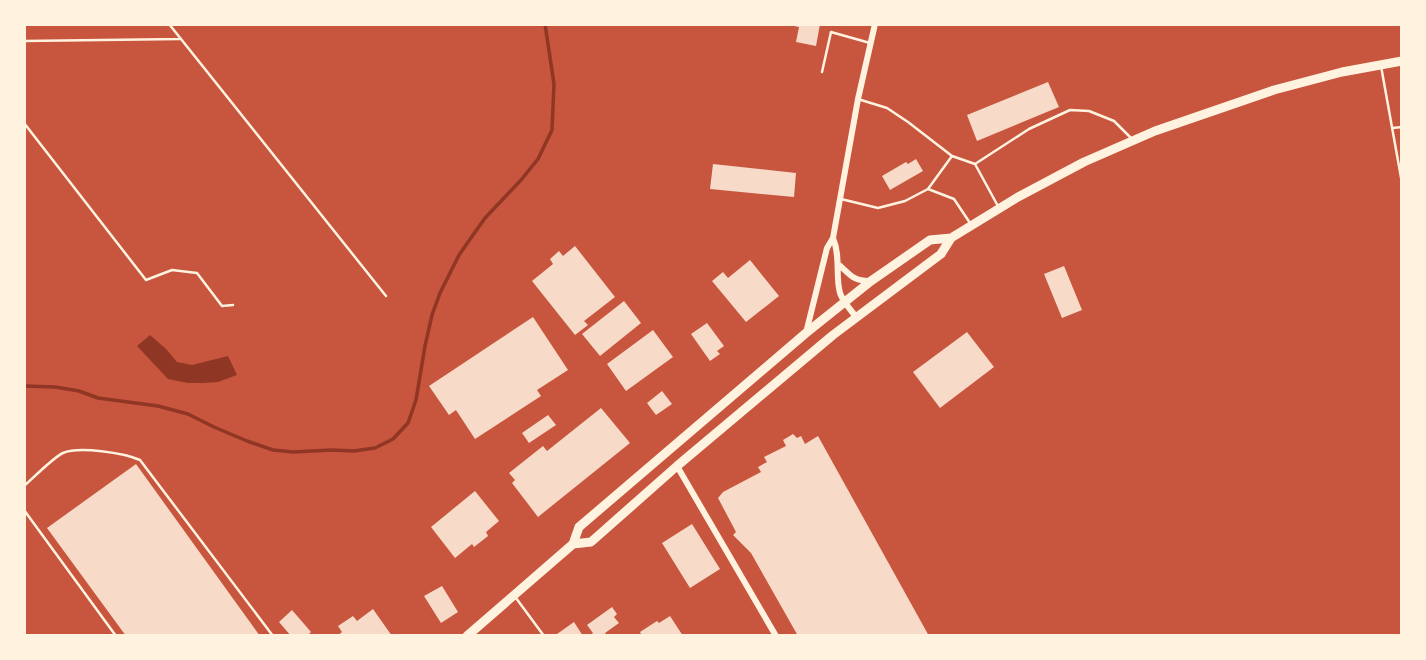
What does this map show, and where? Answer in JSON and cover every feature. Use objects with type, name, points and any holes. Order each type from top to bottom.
[{"type":"highway","points":[[573,544],[591,542],[677,466],[856,317],[941,254],[951,238],[999,208],[1084,162],[1155,131],[1274,90],[1342,72],[1402,61]]},
{"type":"highway","points":[[467,635],[573,544],[579,527],[806,333],[930,240],[951,238]]},
{"type":"street","points":[[806,333],[827,248],[833,238],[874,24]]},
{"type":"street","points":[[833,238],[838,248],[840,293],[856,317]]},
{"type":"street","points":[[838,264],[852,277],[871,282]]},
{"type":"street","points":[[677,466],[776,635]]},
{"type":"lane","points":[[169,24],[386,296]]},
{"type":"lane","points":[[822,72],[831,32],[870,43]]},
{"type":"lane","points":[[24,41],[180,39]]},
{"type":"lane","points":[[1381,64],[1402,183]]},
{"type":"lane","points":[[858,99],[887,108],[952,156],[975,164],[999,208]]},
{"type":"lane","points":[[975,164],[1029,129],[1070,110],[1089,110],[1114,121],[1133,140]]},
{"type":"lane","points":[[24,123],[146,280],[172,270],[197,273],[222,306],[233,305]]},
{"type":"lane","points":[[1392,128],[1402,127]]},
{"type":"lane","points":[[841,199],[878,208],[905,201],[928,189],[952,156]]},
{"type":"lane","points":[[928,189],[954,199],[971,225]]},
{"type":"lane","points":[[24,486],[62,453],[78,449],[128,455],[140,460],[273,635]]},
{"type":"lane","points":[[24,510],[116,635]]},
{"type":"lane","points":[[514,595],[544,635]]},
{"type":"shaded area","points":[[150,335],[177,362],[192,365],[228,356],[237,375],[218,382],[203,383],[168,379],[137,346]]},
{"type":"building","points":[[794,24],[820,24],[816,46],[796,42],[799,27]]},
{"type":"building","points":[[1048,82],[1059,107],[977,141],[967,115]]},
{"type":"building","points":[[916,159],[923,171],[890,190],[882,176]]},
{"type":"building","points":[[713,164],[796,173],[794,197],[710,189]]},
{"type":"building","points":[[575,246],[615,297],[584,321],[588,325],[575,335],[532,281],[553,264],[550,259],[559,251],[563,256]]},
{"type":"building","points":[[750,260],[779,296],[746,322],[712,281],[723,272],[728,278]]},
{"type":"building","points":[[1064,266],[1082,310],[1062,318],[1044,274]]},
{"type":"building","points":[[624,301],[641,323],[600,356],[582,334]]},
{"type":"building","points":[[533,317],[568,370],[537,390],[541,396],[475,439],[456,410],[449,415],[429,386]]},
{"type":"building","points":[[707,323],[724,346],[717,351],[720,354],[710,361],[691,334]]},
{"type":"building","points":[[653,330],[673,357],[626,391],[607,364]]},
{"type":"building","points":[[967,332],[994,367],[940,408],[913,372]]},
{"type":"building","points":[[662,391],[672,404],[656,415],[647,403]]},
{"type":"building","points":[[601,408],[630,443],[538,517],[512,483],[515,480],[509,473],[543,446],[547,451]]},
{"type":"building","points":[[548,415],[556,425],[529,443],[522,433]]},
{"type":"building","points":[[793,434],[797,438],[801,436],[805,444],[818,436],[929,636],[798,636],[751,553],[733,535],[736,532],[718,498],[723,492],[761,472],[758,467],[767,462],[764,457],[786,446],[783,440]]},
{"type":"building","points":[[136,464],[260,636],[126,636],[47,528]]},
{"type":"building","points":[[475,491],[499,521],[486,532],[488,536],[474,547],[472,544],[455,558],[431,527]]},
{"type":"building","points":[[692,524],[720,569],[690,588],[662,543]]},
{"type":"building","points":[[442,586],[458,612],[441,623],[424,596]]},
{"type":"building","points":[[612,607],[617,614],[614,617],[619,623],[605,633],[607,636],[589,636],[593,633],[587,625]]},
{"type":"building","points":[[373,609],[392,636],[337,636],[342,632],[338,626],[353,616],[357,621]]},
{"type":"building","points":[[292,610],[311,632],[307,636],[291,636],[279,622]]},
{"type":"building","points":[[670,616],[683,636],[642,636],[640,632]]},
{"type":"building","points":[[574,622],[583,636],[557,634]]},
{"type":"waterway","points":[[24,386],[55,387],[98,398],[158,406],[188,414],[273,450],[354,451],[375,448],[393,439],[408,423],[416,400],[432,315],[459,255],[485,218],[538,159],[552,130],[554,84],[545,24]]}]
